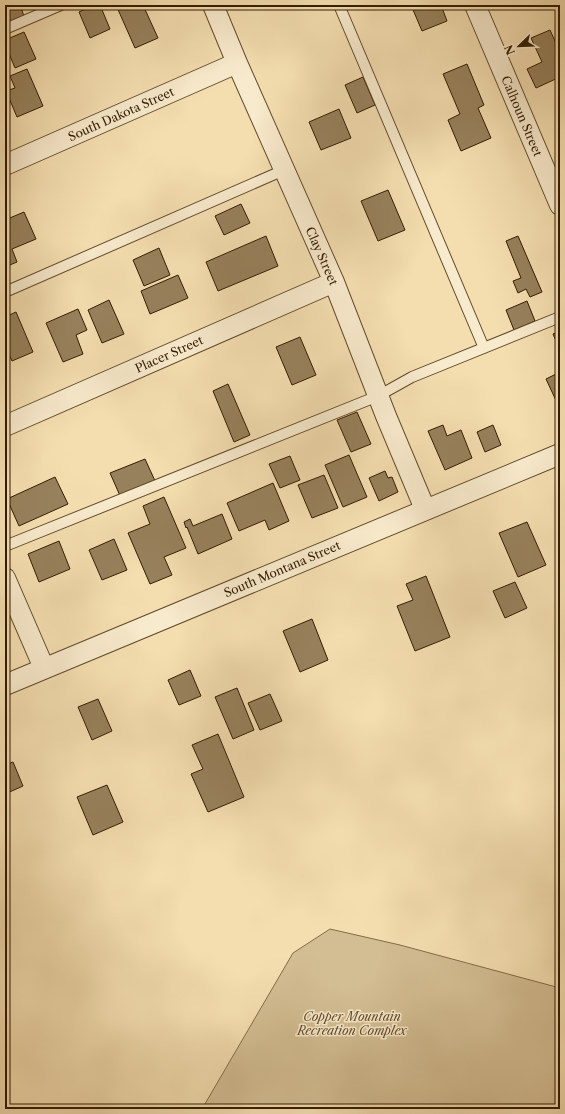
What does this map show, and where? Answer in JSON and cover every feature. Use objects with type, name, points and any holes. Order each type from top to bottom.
[{"type":"street","name":"Clay Street","points":[[214,5],[237,63],[334,282],[378,396],[426,509]]},
{"type":"street","name":"Calhoun Street","points":[[476,5],[560,206]]},
{"type":"street","name":"South Dakota Street","points":[[5,165],[237,63]]},
{"type":"street","name":"Placer Street","points":[[5,426],[334,282]]},
{"type":"street","name":"South Montana Street","points":[[5,685],[560,454]]},
{"type":"street","points":[[5,578],[44,668]]},
{"type":"lane","points":[[5,29],[61,5]]},
{"type":"lane","points":[[339,5],[484,348]]},
{"type":"lane","points":[[5,292],[284,170]]},
{"type":"lane","points":[[5,546],[378,396],[412,377],[560,317]]},
{"type":"green space","name":"Copper Mountain Recreation Complex","points":[[330,929],[400,945],[560,988],[560,1109],[202,1109],[293,953]]},
{"type":"building","points":[[5,5],[20,5],[24,16],[5,24]]},
{"type":"building","points":[[94,5],[100,5],[110,29],[90,38],[79,12]]},
{"type":"building","points":[[116,5],[143,5],[158,38],[135,48]]},
{"type":"building","points":[[411,5],[441,5],[447,21],[422,31]]},
{"type":"building","points":[[550,30],[560,52],[560,77],[536,88],[527,69],[542,62],[531,38]]},
{"type":"building","points":[[24,32],[36,59],[15,68],[8,51],[5,52],[5,40]]},
{"type":"building","points":[[467,64],[484,105],[478,108],[491,138],[461,151],[448,120],[460,114],[443,74]]},
{"type":"building","points":[[27,69],[43,106],[17,117],[6,91],[15,88],[10,76]]},
{"type":"building","points":[[363,77],[375,105],[357,113],[345,85]]},
{"type":"building","points":[[339,109],[351,138],[321,150],[309,122]]},
{"type":"building","points":[[388,190],[405,230],[378,241],[361,201]]},
{"type":"building","points":[[241,204],[250,223],[224,235],[215,216]]},
{"type":"building","points":[[24,212],[36,239],[12,249],[17,262],[5,267],[5,220]]},
{"type":"building","points":[[266,236],[278,266],[218,291],[206,262]]},
{"type":"building","points":[[518,236],[542,292],[530,297],[526,289],[518,293],[513,281],[521,278],[506,241]]},
{"type":"building","points":[[159,248],[170,275],[144,286],[133,260]]},
{"type":"building","points":[[178,275],[188,298],[150,314],[141,291]]},
{"type":"building","points":[[109,300],[124,334],[102,343],[88,310]]},
{"type":"building","points":[[527,301],[535,321],[514,330],[506,310]]},
{"type":"building","points":[[78,309],[87,330],[76,335],[83,354],[63,362],[46,323]]},
{"type":"building","points":[[16,312],[33,352],[12,361],[5,345],[5,317]]},
{"type":"building","points":[[560,331],[560,350],[553,334]]},
{"type":"building","points":[[300,337],[316,375],[292,385],[276,347]]},
{"type":"building","points":[[560,372],[560,409],[546,379]]},
{"type":"building","points":[[228,384],[250,435],[234,442],[213,391]]},
{"type":"building","points":[[357,412],[371,444],[351,452],[337,420]]},
{"type":"building","points":[[443,425],[447,436],[461,430],[472,458],[445,470],[428,431]]},
{"type":"building","points":[[493,425],[501,445],[485,452],[477,432]]},
{"type":"building","points":[[349,455],[367,497],[343,507],[325,465]]},
{"type":"building","points":[[290,456],[300,480],[280,488],[269,464]]},
{"type":"building","points":[[145,459],[156,483],[121,498],[110,473]]},
{"type":"building","points":[[385,471],[388,478],[392,477],[398,492],[379,501],[369,478]]},
{"type":"building","points":[[324,475],[338,508],[312,518],[298,485]]},
{"type":"building","points":[[55,477],[68,504],[19,526],[7,499]]},
{"type":"building","points":[[273,483],[289,521],[269,530],[265,520],[239,531],[227,503]]},
{"type":"building","points":[[164,497],[186,548],[164,557],[172,575],[150,584],[128,533],[150,524],[143,506]]},
{"type":"building","points":[[222,514],[232,539],[198,554],[184,522],[190,519],[193,526]]},
{"type":"building","points":[[527,522],[546,565],[518,577],[499,533]]},
{"type":"building","points":[[114,539],[127,570],[102,580],[89,550]]},
{"type":"building","points":[[59,541],[70,569],[39,582],[28,554]]},
{"type":"building","points":[[426,576],[450,637],[415,651],[397,606],[413,600],[406,584]]},
{"type":"building","points":[[515,582],[527,608],[505,618],[493,591]]},
{"type":"building","points":[[312,619],[328,660],[300,672],[283,631]]},
{"type":"building","points":[[190,670],[201,696],[179,705],[168,680]]},
{"type":"building","points":[[237,688],[254,730],[233,739],[215,697]]},
{"type":"building","points":[[270,694],[282,721],[260,730],[248,703]]},
{"type":"building","points":[[98,699],[112,731],[92,740],[78,707]]},
{"type":"building","points":[[218,734],[244,797],[208,812],[191,774],[203,769],[192,745]]},
{"type":"building","points":[[13,762],[23,786],[5,794],[5,765]]},
{"type":"building","points":[[107,785],[123,822],[93,835],[77,797]]}]
